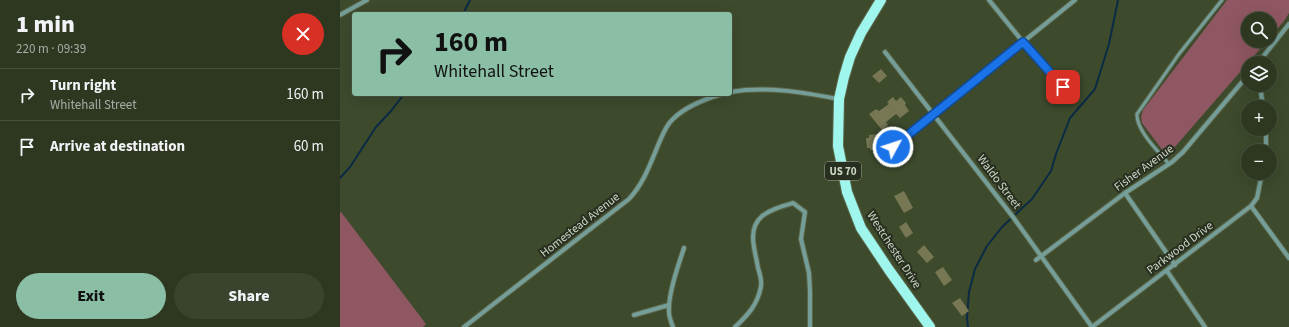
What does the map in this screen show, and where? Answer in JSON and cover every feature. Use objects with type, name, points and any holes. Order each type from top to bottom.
[{"type":"main road","name":"Westchester Drive","points":[[881,0],[861,33],[844,77],[839,99],[838,146],[847,192],[861,228],[930,327]]},
{"type":"street","points":[[340,15],[367,0]]},
{"type":"street","points":[[989,0],[1023,42],[1073,98]]},
{"type":"street","points":[[893,147],[1075,0]]},
{"type":"street","points":[[1264,56],[1288,27]]},
{"type":"street","name":"Waldo Street","points":[[885,52],[934,113],[1042,256],[1092,327]]},
{"type":"street","name":"Fisher Avenue","points":[[1036,260],[1125,193],[1183,152],[1241,83]]},
{"type":"street","points":[[732,92],[756,88],[782,90],[839,99]]},
{"type":"street","name":"Homestead Avenue","points":[[464,327],[629,199],[641,183],[666,128],[672,120],[689,107],[716,96]]},
{"type":"street","points":[[1260,180],[1256,198],[1251,206],[1289,258]]},
{"type":"street","points":[[1125,193],[1175,264]]},
{"type":"street","points":[[735,327],[755,306],[761,286],[761,277],[753,244],[754,226],[759,219],[772,209],[793,203],[805,212],[801,239],[809,273],[810,327]]},
{"type":"street","name":"Parkwood Drive","points":[[1092,327],[1251,206]]},
{"type":"street","points":[[673,327],[669,313],[669,306],[684,248]]},
{"type":"street","points":[[1167,271],[1206,327]]},
{"type":"street","points":[[634,315],[669,306]]},
{"type":"lane","points":[[1168,164],[1141,129],[1137,122],[1137,114],[1179,54],[1222,0]]},
{"type":"shaded area","points":[[1227,0],[1289,0],[1289,13],[1277,30],[1277,12],[1241,12],[1241,48],[1261,48],[1254,56],[1241,56],[1241,71],[1167,156],[1142,123],[1141,117],[1143,110]]},
{"type":"shaded area","points":[[341,212],[426,324],[423,327],[340,327]]},
{"type":"building","points":[[881,69],[887,76],[879,83],[872,76]]},
{"type":"building","points":[[893,97],[896,101],[901,97],[906,103],[905,105],[909,111],[900,118],[896,114],[886,122],[888,125],[882,130],[869,114],[876,109],[879,111],[889,104],[887,102]]},
{"type":"building","points":[[878,134],[880,149],[870,150],[870,148],[867,148],[866,138],[869,138],[869,135]]},
{"type":"building","points":[[904,191],[913,208],[904,213],[894,196]]},
{"type":"building","points":[[906,222],[913,233],[906,238],[899,227]]},
{"type":"building","points":[[924,245],[934,257],[927,263],[917,252]]},
{"type":"building","points":[[943,267],[952,280],[944,286],[935,272]]},
{"type":"building","points":[[960,298],[969,311],[962,316],[952,303]]},
{"type":"waterway","points":[[464,12],[470,0]]},
{"type":"waterway","points":[[968,327],[967,318],[969,292],[975,269],[987,246],[1002,227],[1032,199],[1051,171],[1070,118],[1095,89],[1109,44],[1118,0]]},
{"type":"waterway","points":[[340,178],[350,167],[376,127],[402,96]]},
{"type":"route","points":[[893,147],[1023,42],[1063,87]]}]
